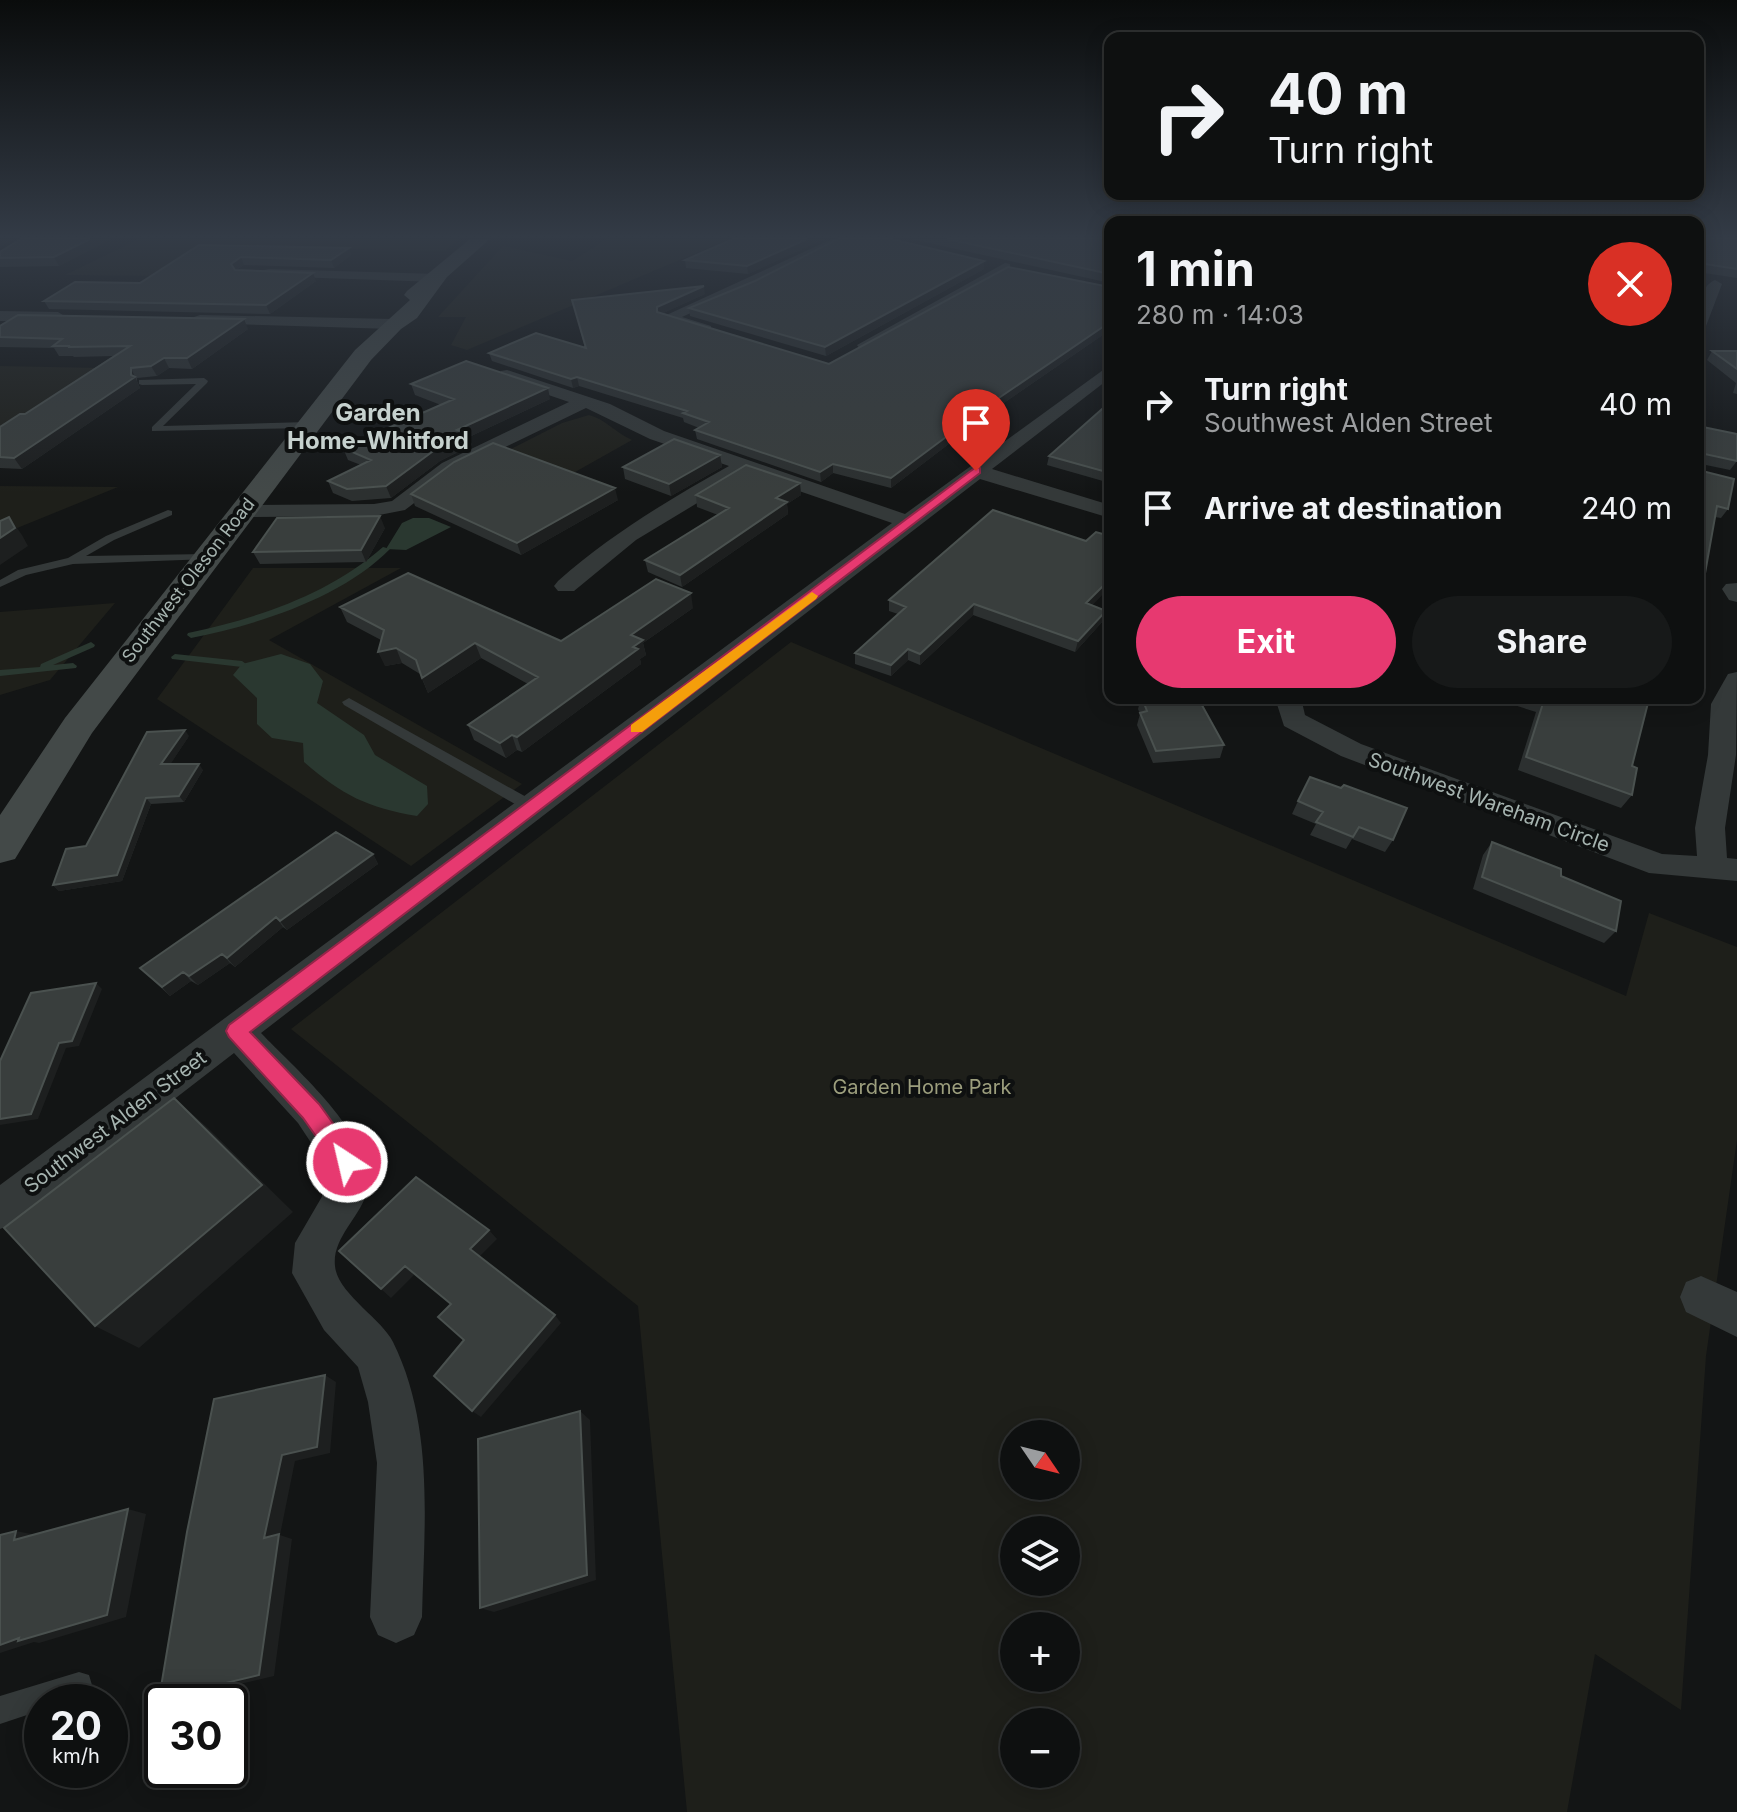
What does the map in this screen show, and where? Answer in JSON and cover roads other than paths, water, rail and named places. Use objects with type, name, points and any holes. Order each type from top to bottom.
[{"type":"main road","name":"Southwest Oleson Road","points":[[0,848],[78,726],[307,425],[393,324]]},
{"type":"street","points":[[369,324],[393,324]]},
{"type":"street","points":[[687,324],[726,335]]},
{"type":"street","points":[[856,350],[907,324]]},
{"type":"street","points":[[481,366],[584,402],[657,435],[909,522]]},
{"type":"street","name":"Southwest Alden Street","points":[[0,1209],[1104,375]]},
{"type":"street","points":[[241,511],[374,510],[398,506],[449,467],[584,402]]},
{"type":"street","points":[[566,586],[600,554],[652,518],[744,466]]},
{"type":"street","points":[[976,471],[1104,510]]},
{"type":"street","points":[[1720,693],[1722,755],[1710,828],[1725,870]]},
{"type":"street","name":"Southwest Wareham Circle","points":[[1289,704],[1293,720],[1351,750],[1660,865],[1725,870]]},
{"type":"street","points":[[236,1031],[311,1111],[347,1162],[347,1192],[316,1243],[313,1273],[339,1315],[376,1354],[391,1402],[401,1463],[396,1617]]},
{"type":"lane","points":[[142,382],[204,381],[155,429],[307,425]]},
{"type":"lane","points":[[72,560],[110,538],[168,513]]},
{"type":"lane","points":[[0,584],[35,567],[72,560],[206,557]]},
{"type":"lane","points":[[349,702],[532,807]]},
{"type":"lane","points":[[0,1710],[24,1702]]},
{"type":"waterway","points":[[191,635],[239,624],[322,592],[369,564],[386,549]]},
{"type":"waterway","points":[[44,666],[91,645]]},
{"type":"waterway","points":[[175,657],[242,664]]},
{"type":"waterway","points":[[0,673],[73,666]]},
{"type":"district","name":"Garden Home-Whitford","points":[[378,426]]},
{"type":"park label","name":"Garden Home Park","points":[[922,1087]]}]
